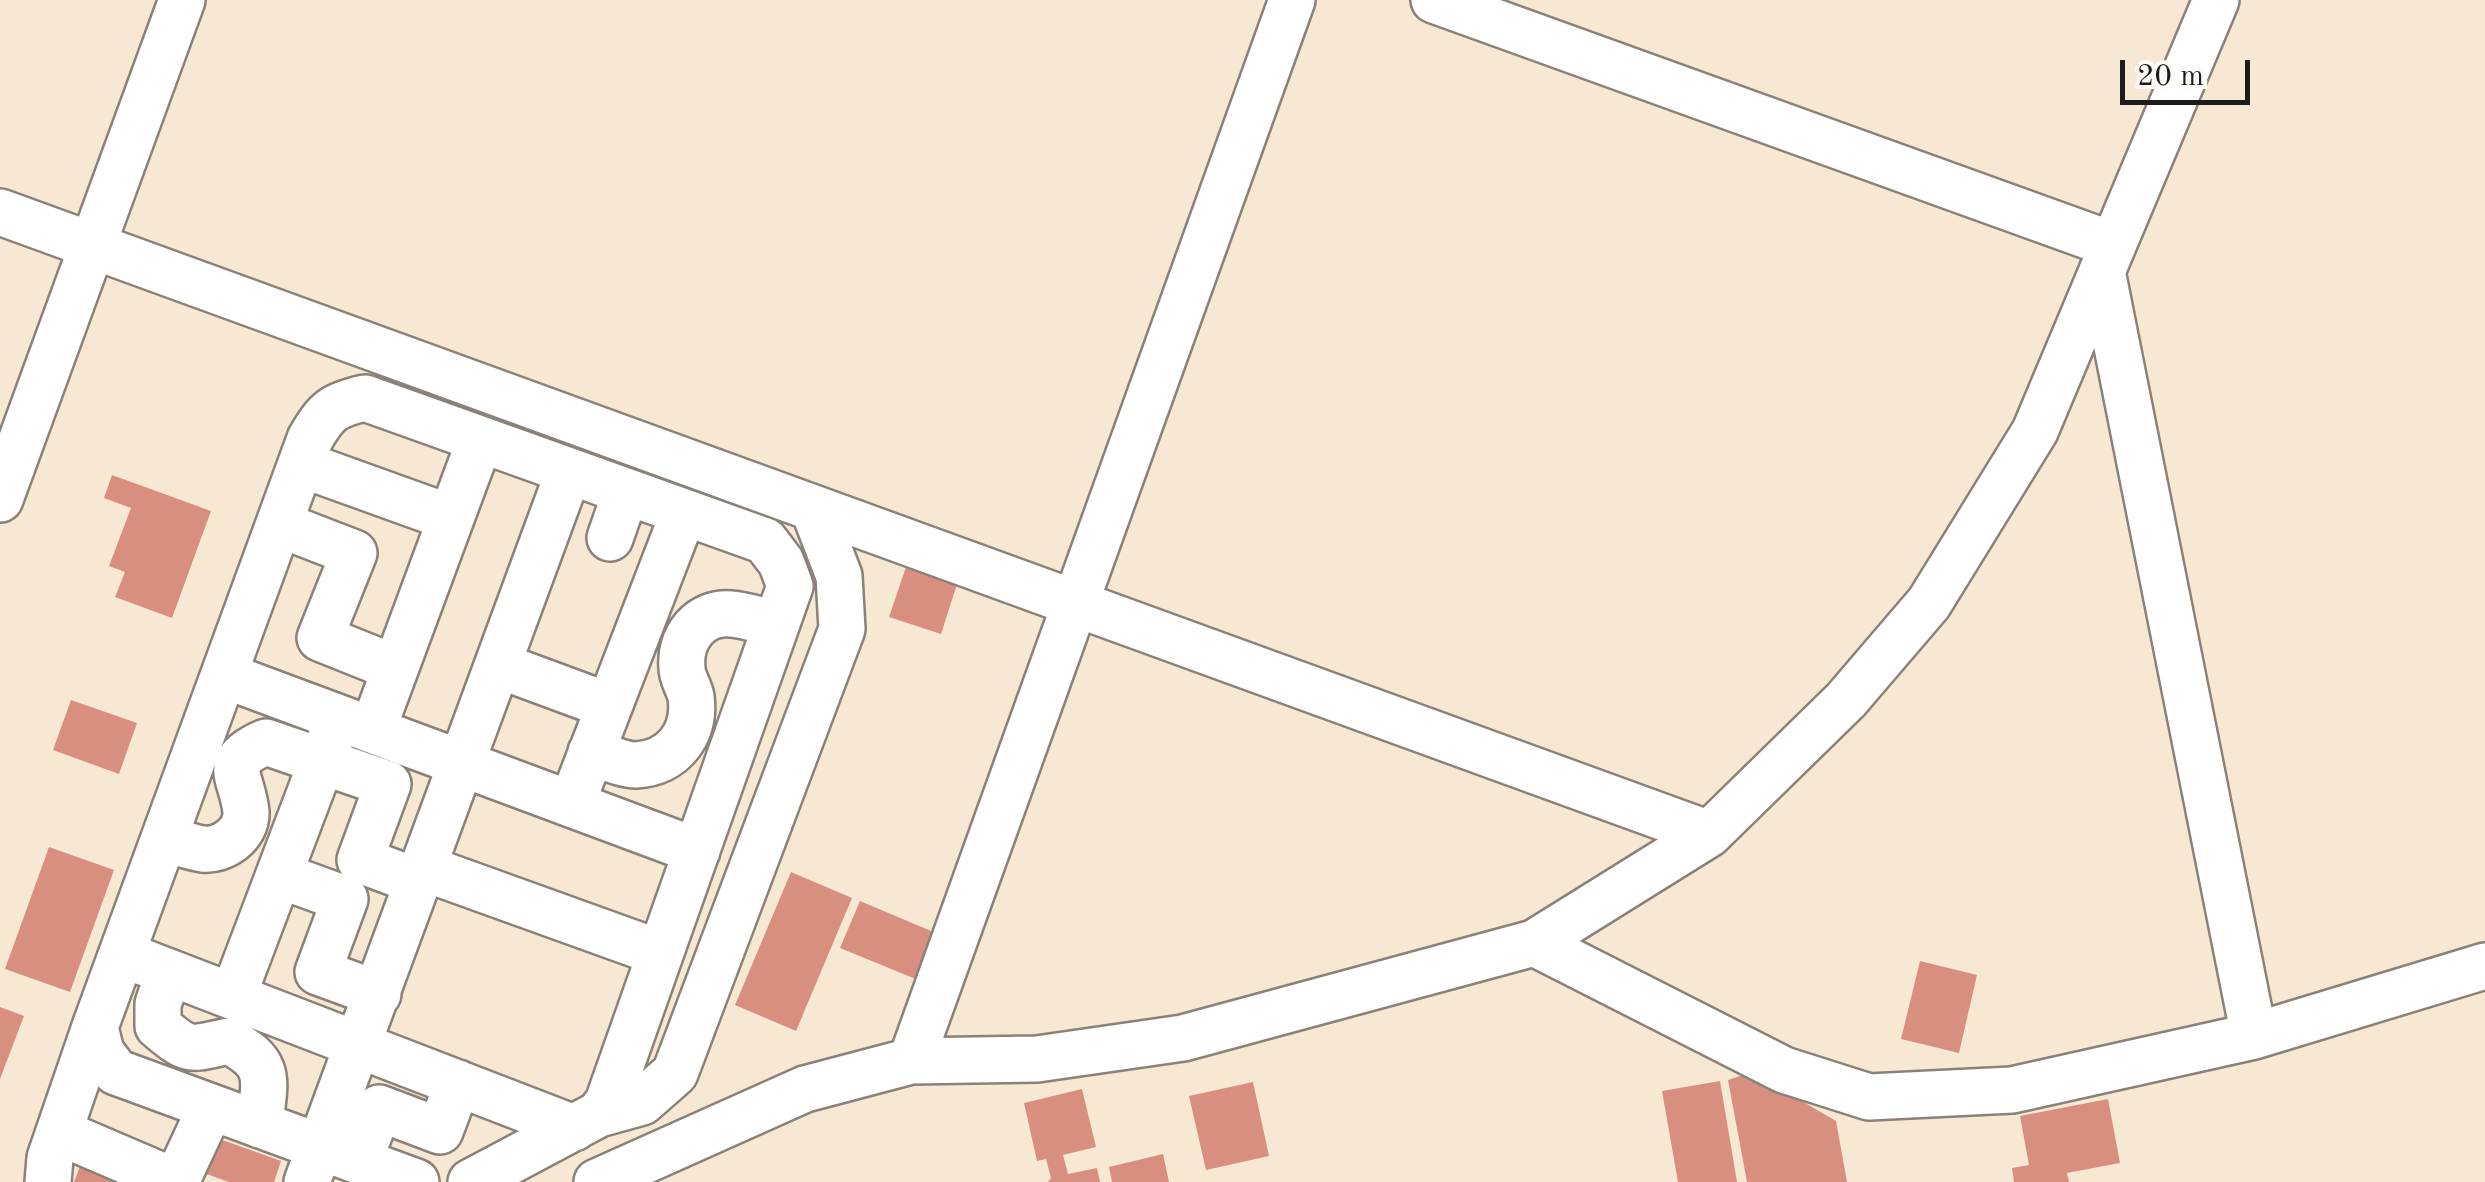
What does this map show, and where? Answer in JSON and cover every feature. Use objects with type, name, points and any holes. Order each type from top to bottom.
[{"type":"street","points":[[0,500],[182,0]]},
{"type":"street","points":[[911,1061],[1292,0]]},
{"type":"street","points":[[1434,0],[2108,258]]},
{"type":"street","points":[[597,1182],[804,1089],[911,1061],[1037,1059],[1184,1038],[1534,942],[1709,834],[1846,700],[1928,603],[2035,431],[2216,0]]},
{"type":"street","points":[[0,212],[1709,834]]},
{"type":"street","points":[[2108,258],[2254,1036]]},
{"type":"street","points":[[48,1182],[50,1158],[59,1132],[301,464],[324,414],[343,403],[365,398],[765,541],[781,562],[790,586],[608,1102],[587,1121]]},
{"type":"street","points":[[233,996],[322,760],[356,723],[395,668],[480,440]]},
{"type":"street","points":[[301,464],[450,518]]},
{"type":"street","points":[[329,1163],[358,1045],[570,471]]},
{"type":"street","points":[[610,538],[626,492]]},
{"type":"street","points":[[472,1182],[587,1121],[642,1102],[676,1073],[842,630],[839,576],[812,508]]},
{"type":"street","points":[[572,803],[684,512]]},
{"type":"street","points":[[279,524],[354,554],[320,638],[395,668]]},
{"type":"street","points":[[591,752],[634,765],[666,757],[680,747],[691,719],[691,695],[682,670],[682,648],[690,630],[706,618],[730,613],[776,624]]},
{"type":"street","points":[[498,664],[559,670],[609,706]]},
{"type":"street","points":[[224,675],[697,851]]},
{"type":"street","points":[[164,838],[206,850],[224,846],[240,833],[246,814],[237,784],[238,761],[249,749],[266,742],[388,784],[360,860],[422,875],[660,953]]},
{"type":"street","points":[[279,875],[345,898],[318,972],[378,994]]},
{"type":"street","points":[[1534,942],[1784,1070],[1869,1096],[2012,1090],[2254,1036],[2485,966]]},
{"type":"street","points":[[122,954],[458,1083],[587,1121]]},
{"type":"street","points":[[169,972],[158,1004],[158,1026],[180,1044],[196,1050],[229,1041],[251,1052],[264,1072],[260,1125]]},
{"type":"street","points":[[96,1027],[100,1052],[116,1072],[260,1125],[329,1163],[416,1182]]},
{"type":"street","points":[[329,1163],[379,1108],[440,1131],[458,1083]]},
{"type":"street","points":[[59,1132],[176,1182],[211,1107]]},
{"type":"building","points":[[112,475],[211,511],[172,618],[115,597],[125,572],[109,566],[131,508],[104,498]]},
{"type":"building","points":[[907,564],[958,581],[941,634],[889,617]]},
{"type":"building","points":[[71,700],[137,723],[119,774],[53,750]]},
{"type":"building","points":[[49,847],[114,870],[70,992],[5,969]]},
{"type":"building","points":[[791,872],[852,898],[796,1031],[735,1005]]},
{"type":"building","points":[[860,901],[943,936],[923,982],[840,948]]},
{"type":"building","points":[[1920,961],[1977,975],[1959,1053],[1901,1039]]},
{"type":"building","points":[[0,1007],[24,1016],[0,1079]]},
{"type":"building","points":[[1752,1072],[1836,1121],[1847,1182],[1747,1182],[1728,1080]]},
{"type":"building","points":[[1720,1081],[1737,1182],[1678,1182],[1662,1091]]},
{"type":"building","points":[[1253,1082],[1269,1156],[1206,1170],[1189,1096]]},
{"type":"building","points":[[1082,1089],[1096,1147],[1063,1155],[1068,1174],[1097,1168],[1100,1182],[1048,1182],[1051,1178],[1046,1159],[1037,1161],[1024,1103]]},
{"type":"building","points":[[2108,1099],[2120,1163],[2067,1173],[2069,1182],[2014,1182],[2012,1168],[2029,1165],[2020,1116]]},
{"type":"building","points":[[217,1138],[281,1161],[274,1182],[229,1182],[204,1173]]},
{"type":"building","points":[[1163,1154],[1169,1182],[1112,1182],[1109,1167]]},
{"type":"building","points":[[82,1161],[139,1182],[74,1182]]}]
